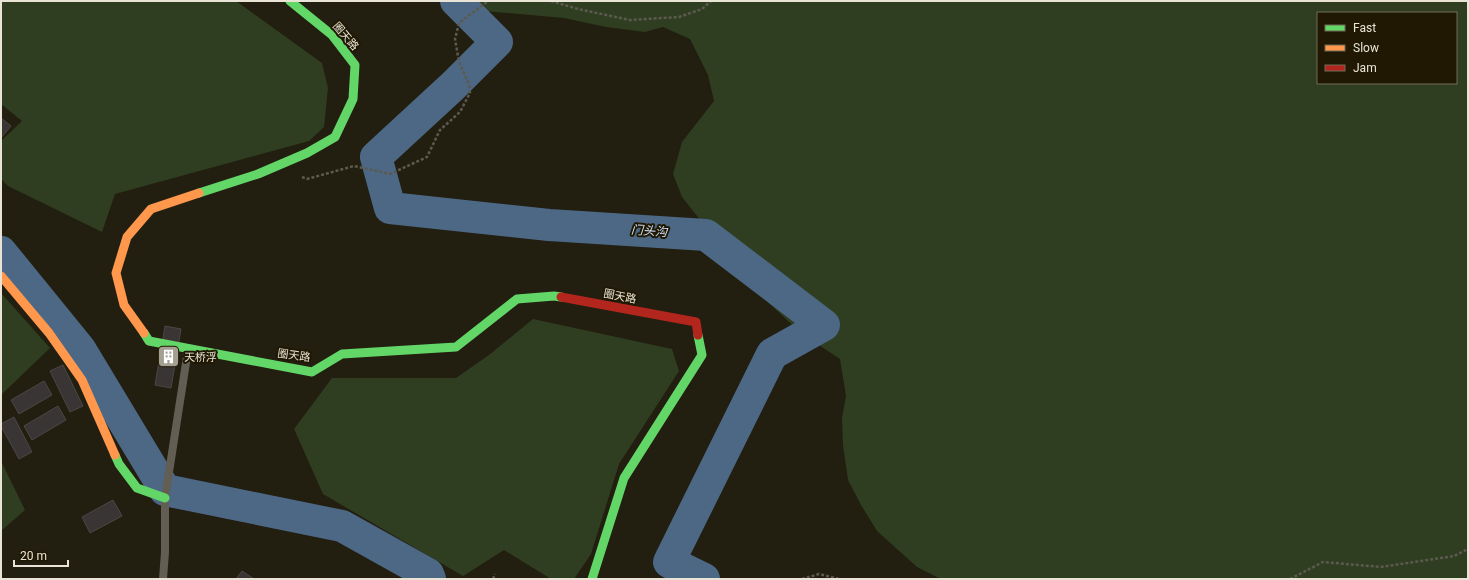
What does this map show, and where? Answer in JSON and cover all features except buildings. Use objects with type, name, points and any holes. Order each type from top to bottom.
[{"type":"street","name":"圈天路","points":[[290,1],[332,35],[355,65],[353,99],[335,137],[307,154],[258,174],[151,209],[127,237],[116,273],[124,305],[149,341],[312,372],[342,354],[456,347],[518,299],[554,296],[696,322],[702,355],[624,478],[592,579]]},
{"type":"street","points":[[1,276],[49,333],[82,380],[119,464],[137,488],[165,498]]},
{"type":"lane","points":[[163,579],[165,552],[165,498],[169,481],[188,349]]},
{"type":"path","points":[[300,176],[307,180],[354,166],[390,174],[427,157],[440,130],[460,112],[470,93],[469,84],[459,62],[455,39],[459,23],[488,1]]},
{"type":"path","points":[[551,1],[578,9],[630,20],[679,17],[702,9],[711,1]]},
{"type":"path","points":[[1290,579],[1323,562],[1381,567],[1454,556],[1468,549]]},
{"type":"path","points":[[493,579],[495,574]]},
{"type":"path","points":[[802,579],[819,574],[839,579]]},
{"type":"green space","points":[[1,1],[236,1],[322,63],[328,88],[324,127],[309,141],[115,194],[102,232],[8,186],[1,179],[1,141],[22,121],[1,104]]},
{"type":"green space","points":[[445,1],[1468,1],[1468,579],[941,579],[917,567],[877,531],[848,480],[843,445],[842,418],[846,396],[840,359],[801,333],[759,294],[682,197],[673,174],[682,142],[714,101],[708,75],[690,39],[663,27],[645,32],[606,27],[564,18],[485,11]]},
{"type":"green space","points":[[1,293],[50,348],[1,395]]},
{"type":"green space","points":[[533,319],[672,349],[679,371],[619,464],[591,554],[574,579],[551,579],[504,550],[463,576],[323,494],[294,429],[332,378],[456,378],[489,355]]},
{"type":"green space","points":[[1,461],[25,510],[1,531]]},
{"type":"waterway","name":"门头沟","points":[[456,1],[497,42],[454,85],[376,157],[390,208],[549,225],[706,235],[824,325],[772,354],[669,562],[704,579]]},
{"type":"waterway","points":[[1,252],[80,349],[165,490],[342,526],[428,574],[430,579]]},
{"type":"traffic: fast","points":[[199,193],[258,174],[307,153],[335,137],[353,99],[355,65],[332,35],[290,1]]},
{"type":"traffic: fast","points":[[144,333],[149,341],[312,372],[342,354],[456,347],[517,299],[554,296],[561,297]]},
{"type":"traffic: fast","points":[[592,579],[624,478],[702,355],[698,335]]},
{"type":"traffic: fast","points":[[115,455],[119,464],[137,488],[165,498]]},
{"type":"traffic: slow","points":[[144,333],[124,305],[116,273],[127,237],[151,209],[199,193]]},
{"type":"traffic: slow","points":[[1,276],[49,333],[82,380],[115,455]]},
{"type":"traffic: jam","points":[[561,297],[696,322],[698,335]]},
{"type":"place","name":"天桥浮","points":[[168,357]]}]
